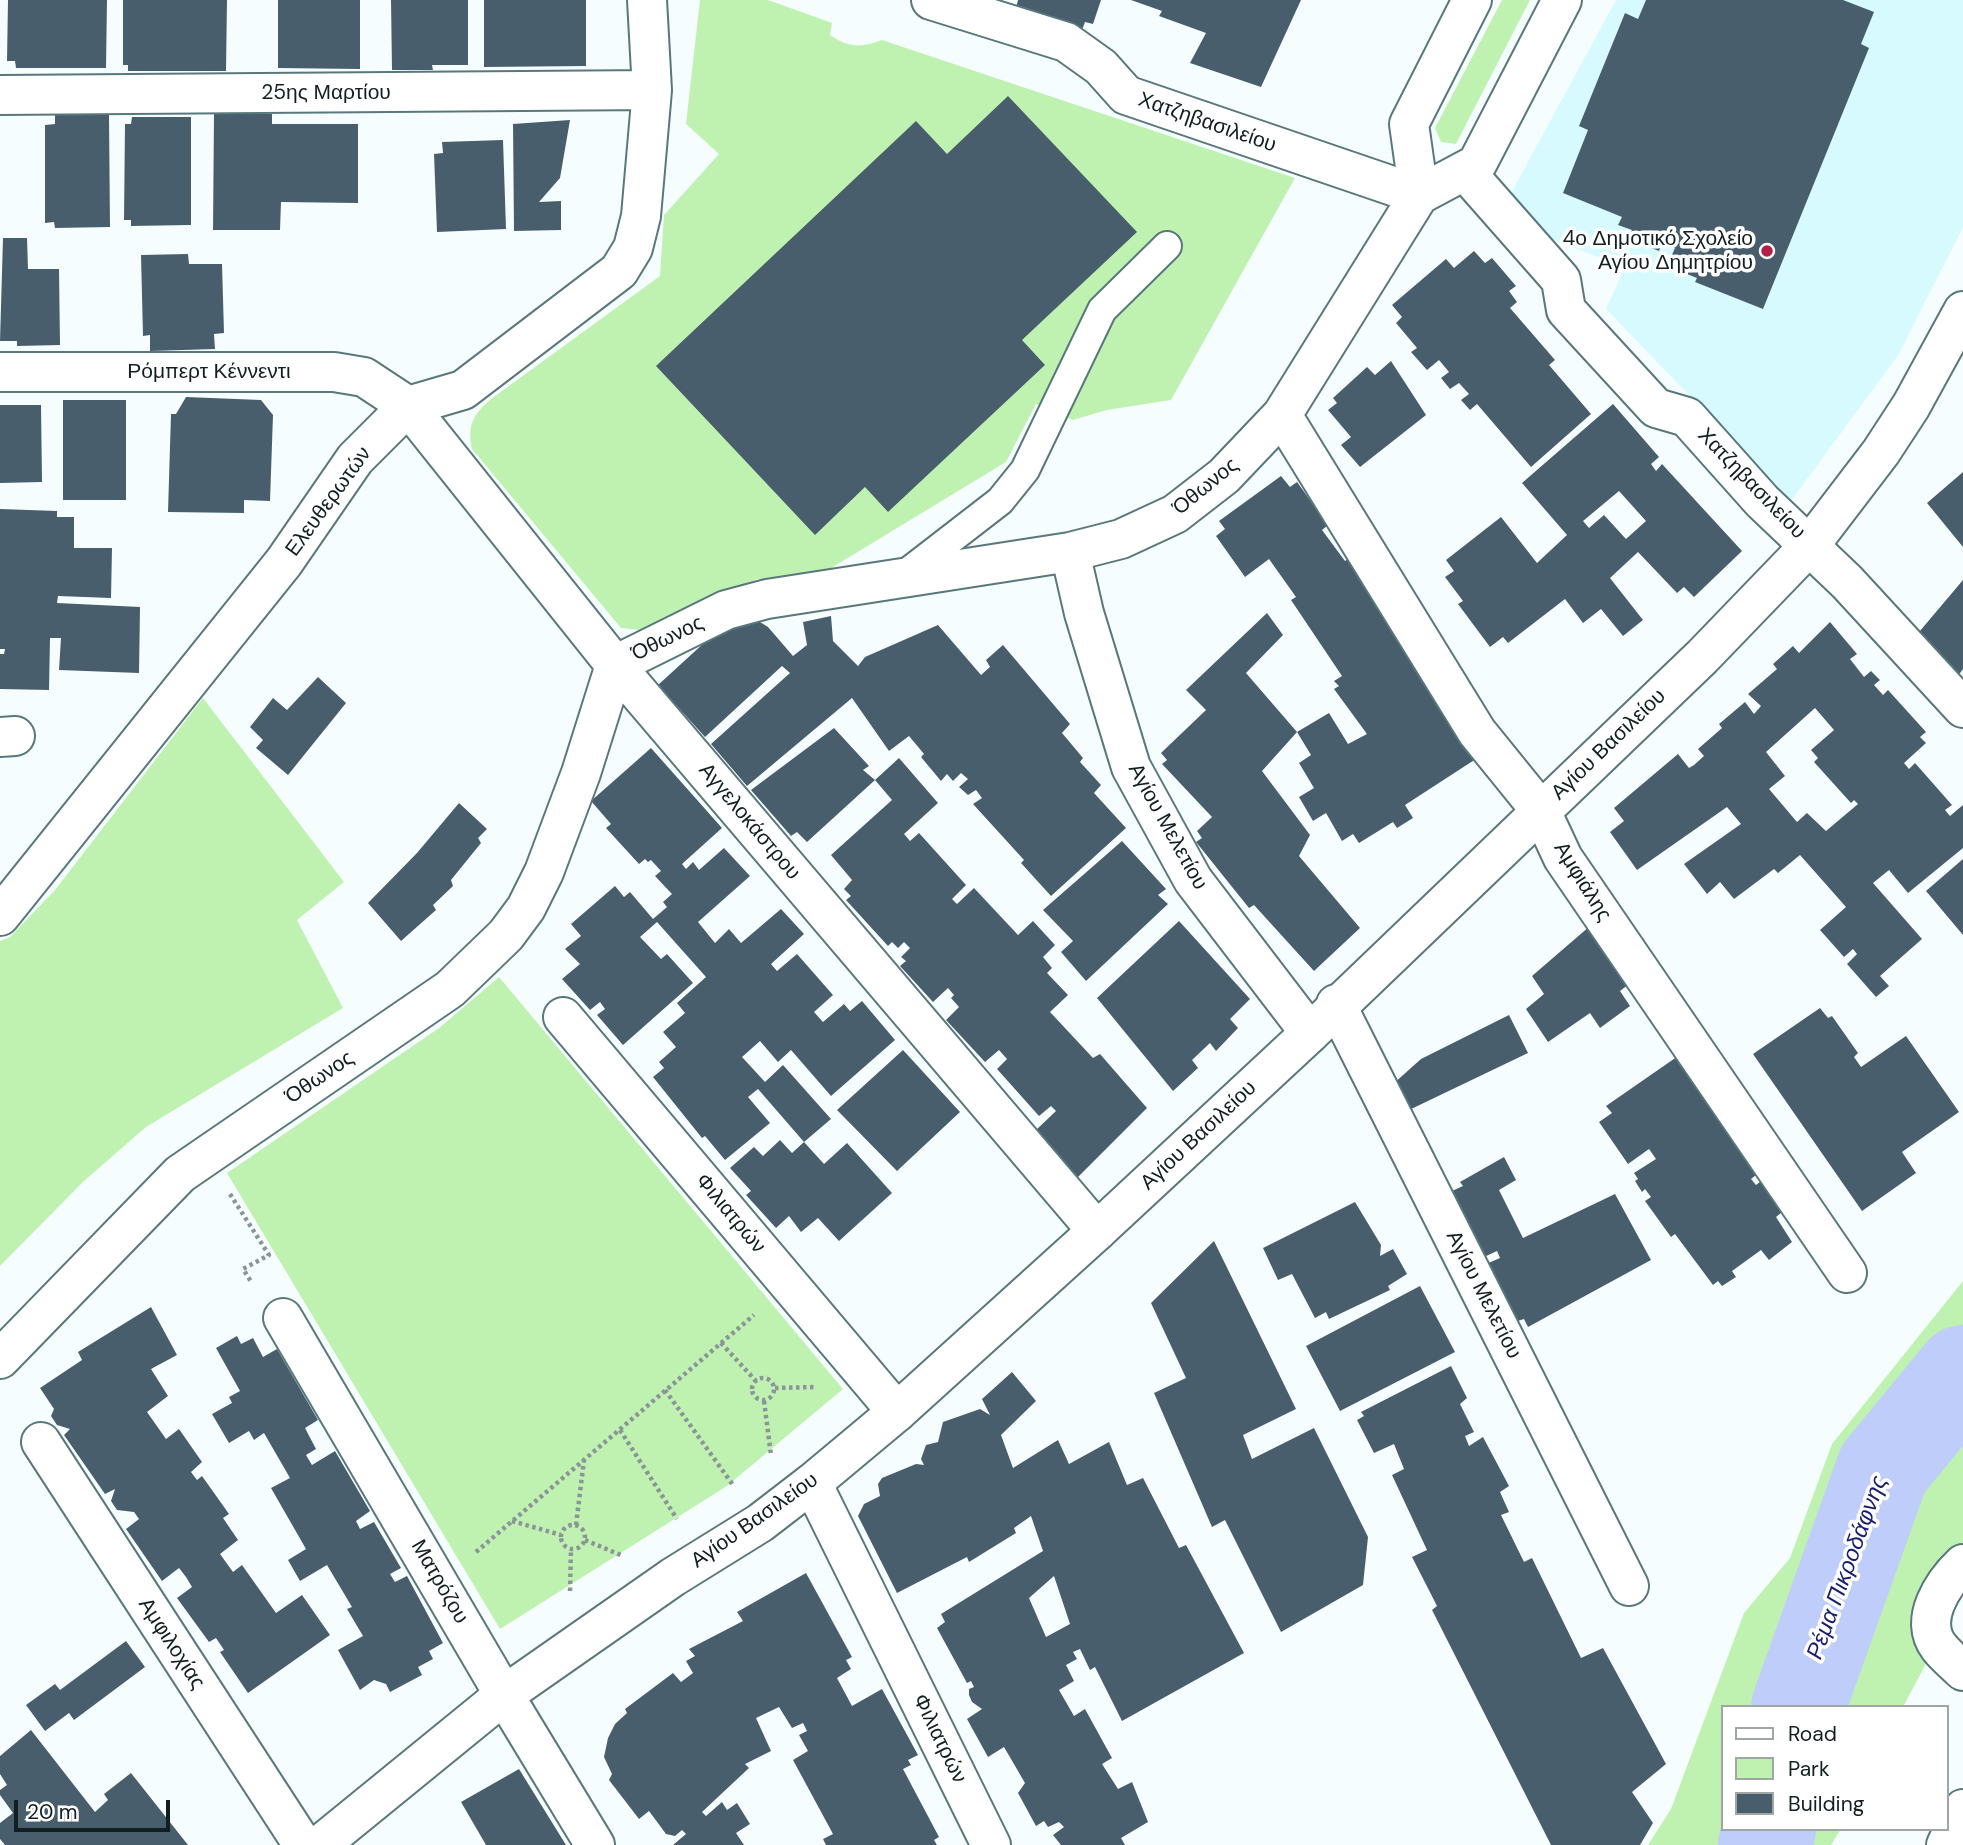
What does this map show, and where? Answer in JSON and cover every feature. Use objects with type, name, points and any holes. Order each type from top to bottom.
[{"type":"street","name":"Ελευθερωτών","points":[[0,916],[284,562],[355,459],[408,406],[463,390],[619,271],[634,248],[641,216],[652,90],[647,0]]},
{"type":"street","name":"Χατζηβασιλείου","points":[[931,0],[1066,42],[1101,67],[1126,95],[1419,195]]},
{"type":"street","points":[[1472,0],[1409,124],[1419,195],[1477,164],[1562,0]]},
{"type":"street","name":"25ης Μαρτίου","points":[[0,95],[652,90]]},
{"type":"street","name":"Χατζηβασιλείου","points":[[1465,171],[1561,280],[1566,310],[1656,408],[1687,417],[1762,501],[1810,545],[1963,708]]},
{"type":"street","name":"Όθωνος","points":[[0,1359],[180,1174],[450,989],[506,935],[526,908],[544,872],[581,772],[615,665],[726,610],[767,599],[1070,552],[1121,539],[1175,514],[1224,476],[1282,415],[1419,195]]},
{"type":"street","name":"Αγίου Βασιλείου","points":[[320,1845],[504,1695],[702,1558],[760,1522],[812,1483],[897,1412],[1310,1033],[1336,1004],[1702,657],[1810,545],[1896,429],[1963,311]]},
{"type":"street","name":"Ρόμπερτ Κέννεντι","points":[[0,373],[334,372],[364,377],[408,406]]},
{"type":"street","name":"Αγγελοκάστρου","points":[[408,406],[615,665],[1097,1231]]},
{"type":"street","name":"Αμφιάλης","points":[[1282,415],[1477,732],[1541,811],[1563,858],[1847,1273]]},
{"type":"street","name":"Αγίου Μελετίου","points":[[1070,552],[1084,613],[1130,767],[1193,880],[1310,1033]]},
{"type":"street","name":"Αγίου Μελετίου","points":[[1336,1004],[1629,1586]]},
{"type":"street","name":"Φιλιατρών","points":[[563,1017],[897,1412]]},
{"type":"street","name":"Ματρόζου","points":[[283,1318],[595,1845]]},
{"type":"street","name":"Αμφιλοχίας","points":[[41,1442],[303,1845]]},
{"type":"street","name":"Φιλιατρών","points":[[812,1483],[991,1845]]},
{"type":"street","points":[[1950,1658],[1931,1622],[1947,1579],[1963,1564]]},
{"type":"street","points":[[1947,1845],[1963,1809]]},
{"type":"lane","points":[[897,580],[1000,501],[1025,470],[1102,310],[1167,246]]},
{"type":"path","points":[[206,1155],[269,1255],[243,1269],[266,1306],[283,1318]]},
{"type":"path","points":[[440,1582],[789,1285]]},
{"type":"path","points":[[721,1343],[756,1381]]},
{"type":"path","points":[[764,1378],[773,1382],[775,1388],[772,1396],[764,1401],[754,1397],[752,1388],[756,1381],[764,1378]]},
{"type":"path","points":[[665,1390],[760,1522]]},
{"type":"path","points":[[620,1430],[702,1558]]},
{"type":"path","points":[[576,1525],[584,1460]]},
{"type":"path","points":[[512,1521],[561,1535]]},
{"type":"path","points":[[576,1525],[584,1530],[585,1540],[580,1548],[571,1549],[562,1544],[561,1535],[566,1527],[576,1525]]},
{"type":"shaded area","name":"4ο Δημοτικό Σχολείο Αγίου Δημητρίου","points":[[1616,0],[1963,0],[1963,227],[1899,354],[1791,501],[1606,309],[1625,267],[1540,235],[1510,195]]},
{"type":"green space","points":[[700,0],[768,0],[832,23],[830,35],[843,42],[861,45],[882,40],[1295,178],[1171,400],[1107,410],[1073,420],[1036,404],[1006,462],[818,576],[757,579],[641,630],[621,628],[472,449],[470,433],[476,416],[491,399],[660,276],[664,215],[719,154],[686,124]]},
{"type":"green space","points":[[1502,0],[1530,0],[1456,144],[1441,142],[1435,128]]},
{"type":"green space","points":[[203,698],[344,882],[297,920],[343,1008],[146,1127],[84,1181],[0,1266],[0,941],[10,937],[55,890]]},
{"type":"green space","points":[[499,977],[843,1389],[727,1486],[500,1629],[227,1173],[439,1028]]},
{"type":"green space","points":[[1963,1281],[1963,1594],[1904,1705],[1722,1705],[1722,1831],[1840,1831],[1831,1845],[1648,1845],[1671,1809],[1744,1613],[1790,1558],[1832,1444]]},
{"type":"building","points":[[8,0],[107,0],[106,68],[16,68],[15,61],[7,61]]},
{"type":"building","points":[[123,0],[227,0],[226,71],[128,71],[128,65],[123,65]]},
{"type":"building","points":[[278,0],[360,0],[360,69],[278,68]]},
{"type":"building","points":[[391,0],[468,0],[468,65],[432,65],[433,70],[392,70]]},
{"type":"building","points":[[484,0],[586,0],[586,66],[484,67]]},
{"type":"building","points":[[1018,0],[1101,0],[1093,24],[1085,22],[1082,30],[1016,8]]},
{"type":"building","points":[[1131,0],[1301,0],[1261,87],[1190,63],[1206,33],[1159,16],[1162,11]]},
{"type":"building","points":[[1646,0],[1843,0],[1874,12],[1861,44],[1869,48],[1763,309],[1695,282],[1697,278],[1667,266],[1675,248],[1662,242],[1659,251],[1628,239],[1632,230],[1618,225],[1622,217],[1563,193],[1588,130],[1579,126],[1625,13],[1638,19]]},
{"type":"building","points":[[1008,96],[1137,232],[1022,340],[1045,365],[888,512],[865,487],[815,535],[656,366],[916,121],[947,154]]},
{"type":"building","points":[[214,114],[272,114],[272,124],[358,124],[358,203],[281,202],[280,230],[213,230]]},
{"type":"building","points":[[55,115],[109,115],[110,227],[55,228],[54,222],[45,223],[45,125],[55,124]]},
{"type":"building","points":[[132,117],[191,117],[191,225],[131,226],[131,220],[124,220],[125,124],[131,124]]},
{"type":"building","points":[[570,120],[560,178],[539,202],[561,201],[561,230],[514,231],[513,124]]},
{"type":"building","points":[[503,140],[506,229],[437,232],[434,154],[443,153],[442,142]]},
{"type":"building","points":[[3,238],[27,238],[28,269],[59,269],[60,345],[17,346],[17,341],[0,341]]},
{"type":"building","points":[[1474,251],[1485,263],[1492,258],[1516,286],[1509,291],[1517,302],[1510,308],[1555,360],[1549,365],[1591,414],[1531,467],[1477,404],[1470,410],[1461,400],[1469,394],[1459,383],[1450,389],[1441,378],[1449,372],[1439,360],[1427,370],[1411,352],[1417,348],[1396,323],[1402,317],[1392,305],[1446,259],[1454,268]]},
{"type":"building","points":[[188,254],[189,264],[222,264],[224,333],[214,334],[215,349],[150,351],[150,335],[143,336],[141,255]]},
{"type":"building","points":[[1391,361],[1426,415],[1360,467],[1341,445],[1351,437],[1328,410],[1337,403],[1333,398],[1367,367],[1375,375]]},
{"type":"building","points":[[186,397],[261,400],[273,415],[270,501],[244,500],[244,513],[168,512],[171,414],[176,414]]},
{"type":"building","points":[[63,400],[126,400],[126,500],[63,500]]},
{"type":"building","points":[[1613,404],[1659,457],[1651,464],[1656,471],[1662,464],[1742,551],[1694,597],[1684,587],[1677,593],[1638,552],[1610,578],[1643,620],[1623,636],[1601,609],[1583,623],[1565,599],[1508,643],[1503,637],[1490,647],[1458,604],[1463,601],[1445,577],[1454,571],[1446,560],[1501,517],[1537,563],[1567,535],[1522,483]],"holes":[[[1619,491],[1646,521],[1626,539],[1604,515],[1589,528],[1583,521]]]},
{"type":"building","points":[[0,405],[41,405],[42,482],[0,483]]},
{"type":"building","points":[[1963,472],[1963,547],[1927,503]]},
{"type":"building","points":[[1281,476],[1290,487],[1297,482],[1328,525],[1322,530],[1345,561],[1352,556],[1482,755],[1405,805],[1413,818],[1397,828],[1393,822],[1359,843],[1353,834],[1342,841],[1326,813],[1313,821],[1299,797],[1314,788],[1299,763],[1311,755],[1297,732],[1329,713],[1348,744],[1367,734],[1334,689],[1339,686],[1334,681],[1342,676],[1291,600],[1296,597],[1269,559],[1245,577],[1216,536],[1225,529],[1219,521]]},
{"type":"building","points":[[0,509],[57,511],[57,517],[74,517],[74,548],[112,548],[111,598],[58,596],[57,603],[140,607],[139,673],[59,670],[61,638],[50,638],[49,690],[0,689],[0,654],[4,654],[5,649],[0,649]]},
{"type":"building","points":[[1963,580],[1963,669],[1954,681],[1914,638]]},
{"type":"building","points":[[1267,613],[1283,635],[1246,673],[1297,732],[1262,771],[1310,835],[1299,856],[1360,928],[1314,971],[1254,905],[1249,908],[1196,842],[1202,838],[1197,831],[1212,817],[1162,764],[1167,760],[1161,753],[1206,710],[1186,690]]},
{"type":"building","points":[[747,614],[768,627],[793,656],[807,645],[803,622],[831,616],[833,641],[858,666],[865,657],[938,625],[981,675],[990,667],[986,660],[1003,645],[1070,724],[1062,733],[1083,758],[1080,762],[1101,785],[1094,793],[1126,828],[1051,896],[1021,863],[1024,860],[973,804],[982,798],[976,790],[968,795],[959,787],[968,779],[961,773],[953,781],[947,774],[941,781],[921,757],[924,754],[909,736],[889,751],[852,698],[747,786],[711,744],[790,673],[782,666],[705,737],[658,685],[716,632]]},
{"type":"building","points":[[1830,622],[1857,654],[1850,659],[1864,677],[1871,671],[1880,680],[1874,685],[1883,695],[1888,690],[1926,732],[1920,737],[1926,743],[1904,763],[1909,769],[1915,763],[1952,805],[1945,810],[1950,816],[1963,805],[1963,848],[1908,893],[1889,870],[1873,883],[1922,939],[1880,976],[1889,986],[1876,997],[1847,964],[1857,954],[1853,949],[1844,957],[1820,930],[1846,907],[1800,855],[1778,873],[1774,869],[1734,899],[1720,882],[1707,894],[1684,864],[1741,824],[1727,807],[1637,870],[1610,832],[1624,821],[1614,808],[1678,754],[1689,768],[1694,765],[1704,756],[1698,749],[1722,728],[1719,724],[1745,702],[1754,714],[1761,706],[1748,694],[1777,669],[1773,664],[1793,646],[1799,653]],"holes":[[[1815,708],[1834,730],[1811,750],[1818,758],[1814,762],[1851,803],[1854,800],[1858,804],[1826,831],[1807,813],[1797,822],[1769,789],[1785,776],[1766,752]]]},
{"type":"building","points":[[318,677],[346,703],[288,775],[256,748],[263,740],[250,727],[273,698],[287,710]]},
{"type":"building","points":[[834,728],[869,766],[863,770],[875,780],[807,842],[797,832],[791,836],[751,790]]},
{"type":"building","points":[[651,748],[722,828],[682,864],[686,869],[693,862],[699,870],[724,848],[750,876],[698,922],[715,943],[729,929],[741,943],[781,909],[804,934],[771,964],[777,971],[797,954],[833,995],[814,1012],[823,1022],[844,1004],[850,1011],[862,1001],[895,1040],[831,1096],[791,1050],[778,1062],[760,1041],[742,1057],[765,1082],[783,1065],[831,1119],[804,1142],[758,1089],[748,1097],[770,1123],[725,1160],[705,1136],[702,1138],[653,1077],[664,1068],[659,1062],[676,1047],[663,1032],[685,1013],[677,1003],[706,977],[657,922],[640,937],[661,959],[667,954],[693,983],[623,1045],[597,1015],[605,1009],[600,1002],[590,1010],[562,979],[580,964],[565,949],[581,936],[571,924],[615,886],[624,897],[630,892],[653,919],[667,907],[663,902],[672,894],[655,876],[661,871],[651,860],[648,862],[645,859],[639,864],[606,828],[611,824],[591,801]]},
{"type":"building","points":[[899,758],[938,803],[904,834],[910,841],[919,833],[966,885],[952,899],[957,904],[974,888],[1018,935],[1033,921],[1055,945],[1043,957],[1052,968],[1047,973],[1068,995],[1050,1012],[1093,1058],[1100,1054],[1147,1108],[1078,1177],[1035,1131],[1056,1111],[1051,1106],[1039,1116],[997,1069],[1007,1059],[999,1050],[985,1062],[946,1020],[959,1007],[951,998],[954,995],[948,988],[933,1002],[900,966],[906,961],[901,957],[910,948],[904,942],[898,948],[892,942],[888,946],[846,900],[851,896],[844,889],[852,880],[831,855],[892,800],[875,780]]},
{"type":"building","points":[[459,803],[487,829],[478,838],[481,843],[451,880],[453,886],[433,905],[436,910],[401,941],[368,903],[417,853]]},
{"type":"building","points":[[1122,841],[1166,889],[1158,895],[1168,904],[1086,981],[1061,952],[1073,941],[1043,910]]},
{"type":"building","points":[[1963,859],[1963,935],[1926,891]]},
{"type":"building","points":[[1179,921],[1250,999],[1230,1019],[1238,1028],[1216,1051],[1210,1043],[1192,1060],[1198,1068],[1173,1091],[1097,998]]},
{"type":"building","points":[[1590,926],[1629,984],[1620,991],[1630,1006],[1600,1028],[1590,1013],[1548,1042],[1526,1009],[1544,994],[1532,976]]},
{"type":"building","points":[[1820,1008],[1828,1018],[1832,1016],[1858,1053],[1854,1057],[1861,1067],[1906,1036],[1959,1112],[1902,1152],[1916,1173],[1862,1211],[1753,1054]]},
{"type":"building","points":[[1509,1015],[1528,1053],[1407,1111],[1393,1084],[1421,1059]]},
{"type":"building","points":[[903,1050],[960,1112],[897,1171],[837,1110]]},
{"type":"building","points":[[1681,1054],[1761,1171],[1751,1179],[1756,1185],[1765,1178],[1787,1208],[1776,1217],[1792,1242],[1769,1260],[1761,1250],[1732,1271],[1736,1277],[1722,1286],[1718,1281],[1713,1285],[1675,1234],[1671,1237],[1645,1201],[1651,1197],[1645,1189],[1642,1192],[1635,1181],[1638,1179],[1634,1173],[1656,1159],[1649,1149],[1628,1164],[1599,1122],[1612,1113],[1606,1106]]},
{"type":"building","points":[[780,1140],[792,1153],[804,1142],[824,1164],[847,1143],[892,1193],[839,1241],[818,1218],[801,1232],[789,1216],[776,1228],[746,1195],[751,1191],[730,1168],[754,1147],[763,1156]]},
{"type":"building","points":[[1504,1157],[1516,1180],[1499,1190],[1523,1238],[1615,1194],[1651,1260],[1528,1327],[1524,1319],[1511,1323],[1484,1265],[1500,1258],[1497,1251],[1484,1257],[1452,1191],[1463,1186],[1460,1182]]},
{"type":"building","points":[[1355,1202],[1381,1245],[1380,1256],[1393,1249],[1407,1274],[1388,1286],[1390,1290],[1329,1319],[1326,1312],[1315,1318],[1292,1274],[1278,1280],[1263,1248]]},
{"type":"building","points":[[1214,1241],[1296,1409],[1243,1435],[1252,1459],[1314,1428],[1368,1537],[1363,1585],[1281,1632],[1225,1520],[1212,1527],[1154,1393],[1186,1378],[1151,1303]]},
{"type":"building","points":[[1420,1286],[1455,1352],[1340,1411],[1306,1346]]},
{"type":"building","points":[[151,1307],[177,1355],[151,1369],[168,1396],[147,1412],[166,1439],[179,1429],[202,1462],[191,1472],[197,1480],[202,1476],[229,1514],[223,1518],[238,1540],[220,1554],[233,1572],[242,1565],[276,1613],[302,1595],[330,1635],[248,1693],[220,1652],[224,1650],[216,1638],[209,1642],[177,1598],[192,1587],[186,1577],[179,1568],[162,1581],[126,1529],[139,1519],[134,1512],[117,1510],[111,1501],[115,1489],[105,1494],[64,1435],[70,1429],[57,1425],[51,1416],[54,1409],[40,1388],[82,1360],[78,1352]]},
{"type":"building","points":[[237,1336],[241,1344],[253,1338],[263,1357],[277,1349],[318,1420],[305,1428],[316,1449],[306,1455],[312,1465],[335,1451],[370,1511],[356,1521],[360,1529],[374,1522],[401,1568],[390,1574],[395,1582],[407,1576],[443,1643],[429,1651],[433,1659],[418,1667],[422,1675],[390,1692],[386,1684],[374,1680],[360,1690],[338,1650],[363,1636],[347,1609],[352,1607],[327,1565],[300,1581],[288,1560],[306,1549],[271,1488],[290,1478],[264,1433],[254,1440],[249,1431],[229,1443],[212,1414],[232,1403],[229,1397],[240,1391],[216,1348]]},
{"type":"building","points":[[1451,1366],[1467,1398],[1460,1404],[1474,1432],[1465,1436],[1469,1446],[1483,1437],[1509,1486],[1500,1492],[1509,1512],[1501,1515],[1524,1562],[1532,1558],[1581,1658],[1603,1648],[1666,1764],[1632,1792],[1653,1823],[1640,1845],[1551,1845],[1432,1610],[1437,1606],[1412,1557],[1427,1550],[1392,1475],[1404,1469],[1394,1444],[1374,1453],[1357,1420],[1364,1416],[1361,1412]]},
{"type":"building","points":[[1012,1372],[1036,1401],[1001,1435],[1013,1468],[1058,1440],[1069,1464],[1109,1442],[1127,1485],[1143,1478],[1179,1548],[1186,1545],[1244,1653],[1122,1721],[1095,1667],[1090,1670],[1080,1649],[1073,1652],[1077,1659],[1066,1665],[1074,1681],[1059,1690],[1074,1716],[1085,1709],[1112,1758],[1102,1764],[1118,1789],[1132,1782],[1148,1822],[1121,1838],[1125,1845],[1061,1845],[1053,1835],[1064,1827],[1059,1822],[1048,1827],[1044,1821],[1036,1826],[1018,1793],[1025,1783],[1004,1747],[988,1757],[967,1719],[982,1709],[972,1702],[969,1689],[974,1687],[971,1681],[967,1683],[937,1628],[945,1622],[941,1614],[1043,1551],[1031,1516],[1014,1528],[1016,1533],[969,1562],[967,1557],[897,1593],[858,1516],[864,1504],[880,1496],[878,1484],[882,1478],[916,1464],[924,1465],[921,1459],[926,1445],[938,1442],[943,1422],[980,1409],[990,1415],[982,1399]],"holes":[[[1054,1576],[1070,1624],[1046,1637],[1029,1598]]]},
{"type":"building","points":[[806,1573],[852,1657],[846,1660],[851,1669],[837,1678],[852,1706],[882,1689],[918,1755],[908,1760],[911,1765],[903,1769],[939,1837],[934,1840],[937,1845],[826,1845],[823,1839],[833,1834],[793,1760],[808,1751],[799,1735],[807,1731],[803,1723],[792,1728],[779,1707],[756,1718],[771,1751],[745,1764],[749,1768],[702,1812],[706,1816],[722,1802],[727,1810],[737,1803],[750,1824],[736,1833],[744,1845],[673,1845],[686,1834],[682,1830],[675,1836],[666,1834],[649,1811],[639,1819],[609,1780],[612,1774],[604,1757],[608,1738],[615,1724],[627,1713],[625,1709],[673,1673],[681,1682],[693,1673],[686,1661],[695,1656],[689,1649],[743,1621],[737,1612]]},
{"type":"building","points":[[126,1641],[145,1667],[74,1720],[69,1713],[45,1731],[26,1705],[55,1684],[60,1690]]},
{"type":"building","points":[[31,1730],[95,1812],[108,1800],[104,1794],[131,1773],[188,1845],[5,1845],[0,1839],[0,1823],[13,1813],[0,1795],[0,1790],[7,1785],[0,1774],[0,1756]]},
{"type":"building","points":[[519,1769],[566,1845],[486,1845],[461,1802]]},
{"type":"waterway","name":"Ρέμα Πικροδάφνης","points":[[1799,1705],[1883,1469],[1963,1372]]},
{"type":"waterway","name":"Ρέμα Πικροδάφνης","points":[[1765,1845],[1768,1831]]},
{"type":"place","name":"4ο Δημοτικό Σχολείο Αγίου Δημητρίου","points":[[1767,251]]}]
